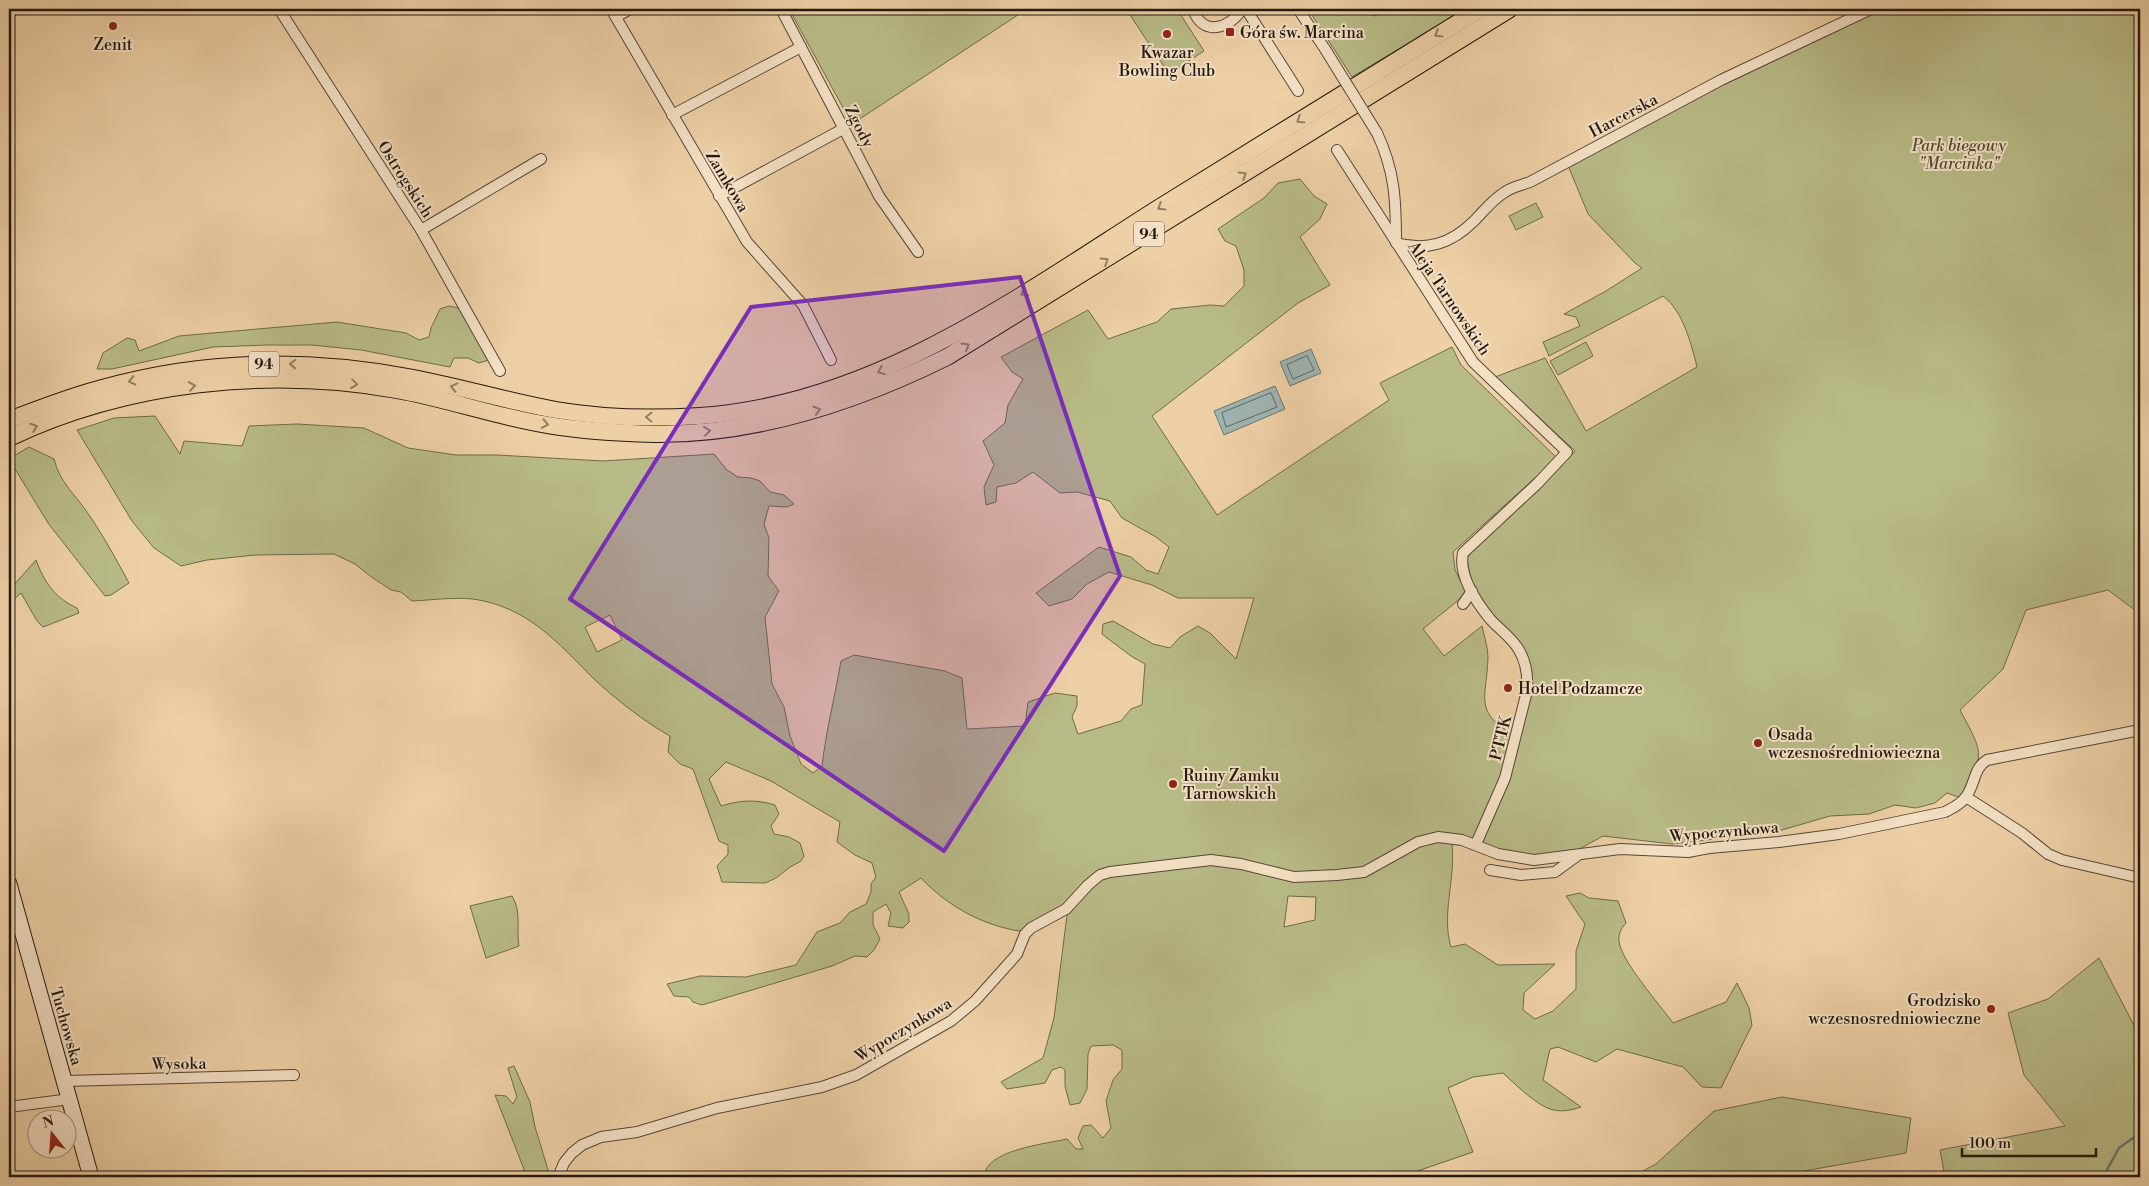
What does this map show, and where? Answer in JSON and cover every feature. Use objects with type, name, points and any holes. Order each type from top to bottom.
[{"type":"main road","name":"94","points":[[9,420],[74,396],[135,380],[204,368],[277,363],[352,368],[400,376],[559,410],[612,416],[650,418],[703,415],[805,396],[884,370],[941,342],[1036,286],[1480,9]]},
{"type":"main road","name":"94","points":[[9,438],[60,417],[114,401],[143,394],[237,380],[348,383],[414,394],[548,425],[619,432],[656,434],[708,431],[812,412],[903,379],[947,357],[1510,9]]},
{"type":"main road","name":"Tuchowska","points":[[9,884],[91,1177]]},
{"type":"street","name":"Ostrogskich","points":[[279,9],[421,230],[500,371]]},
{"type":"street","points":[[613,13],[630,9]]},
{"type":"street","name":"Zgody","points":[[781,9],[879,196],[918,252]]},
{"type":"street","points":[[1193,9],[1198,19],[1209,27],[1224,26],[1237,18],[1244,9],[1298,91]]},
{"type":"street","name":"Aleja Tarnowskich","points":[[1298,9],[1378,133],[1388,156],[1394,178],[1396,244]]},
{"type":"street","name":"Harcerska","points":[[1396,244],[1419,248],[1436,246],[1454,238],[1490,203],[1506,191],[1530,182],[1721,80],[1871,9]]},
{"type":"street","name":"Zamkowa","points":[[613,13],[747,242],[802,304],[831,360]]},
{"type":"street","points":[[672,116],[801,47]]},
{"type":"street","points":[[719,196],[843,129]]},
{"type":"street","name":"Aleja Tarnowskich","points":[[1337,150],[1473,362],[1567,452]]},
{"type":"street","points":[[421,230],[541,159]]},
{"type":"street","name":"PTTK","points":[[1476,844],[1505,778],[1527,691],[1528,678],[1518,649],[1490,619],[1472,591],[1462,563],[1462,554],[1466,548],[1538,483],[1567,452]]},
{"type":"street","points":[[1464,604],[1472,591]]},
{"type":"street","points":[[2140,730],[1987,760],[1978,769],[1966,797],[1992,812],[2048,854],[2062,860],[2140,878]]},
{"type":"street","name":"Wypoczynkowa","points":[[558,1177],[564,1163],[572,1153],[582,1145],[601,1137],[638,1132],[717,1108],[822,1086],[856,1075],[950,1021],[975,1000],[1016,954],[1025,934],[1031,928],[1066,910],[1100,875],[1124,869],[1211,860],[1241,864],[1294,876],[1337,875],[1364,872],[1418,842],[1428,839],[1450,838],[1476,844],[1504,856],[1534,860],[1578,856],[1620,849],[1688,852],[1829,835],[1945,812],[1966,797]]},
{"type":"street","points":[[1490,870],[1521,875],[1555,872],[1578,856]]},
{"type":"street","name":"Wysoka","points":[[65,1081],[294,1075]]},
{"type":"street","points":[[9,1108],[70,1099]]},
{"type":"highlighted area","points":[[1020,277],[1120,576],[944,851],[570,599],[751,307]]},
{"type":"green space","points":[[789,9],[1027,9],[852,124]]},
{"type":"green space","name":"Kwazar Bowling Club","points":[[1126,9],[1177,9],[1204,51],[1169,74]]},
{"type":"green space","points":[[1308,9],[1359,9],[1375,16],[1389,9],[1465,9],[1352,77]]},
{"type":"green space","name":"Park biegowy \"Marcinka\"","points":[[1871,9],[2140,9],[2140,614],[2108,590],[2026,610],[2003,669],[1960,710],[1977,745],[1978,754],[1975,772],[1961,798],[1947,793],[1935,803],[1916,808],[1895,805],[1869,814],[1830,816],[1775,832],[1672,844],[1603,836],[1572,853],[1550,856],[1513,854],[1485,845],[1482,842],[1520,726],[1524,654],[1490,611],[1471,582],[1467,558],[1481,539],[1530,497],[1575,451],[1495,377],[1545,358],[1586,431],[1697,367],[1689,338],[1681,319],[1670,302],[1663,296],[1549,356],[1543,342],[1580,326],[1576,317],[1564,314],[1606,291],[1642,268],[1588,214],[1567,163]]},
{"type":"green space","points":[[1300,179],[1314,196],[1327,204],[1320,219],[1300,237],[1330,285],[1298,303],[1152,416],[1217,515],[1389,400],[1380,383],[1452,347],[1461,365],[1557,458],[1453,552],[1455,570],[1467,593],[1423,629],[1444,656],[1482,626],[1488,653],[1485,703],[1493,719],[1516,736],[1505,778],[1472,846],[1452,844],[1453,857],[1448,909],[1448,934],[1451,947],[1465,944],[1498,965],[1555,964],[1524,993],[1523,1010],[1535,1019],[1553,1011],[1576,989],[1576,951],[1585,924],[1566,896],[1580,893],[1589,898],[1618,901],[1626,923],[1621,929],[1619,936],[1621,950],[1642,983],[1673,1023],[1726,1002],[1737,983],[1749,1008],[1752,1025],[1721,1088],[1702,1087],[1683,1067],[1617,1049],[1596,1062],[1558,1047],[1550,1049],[1543,1080],[1581,1107],[1557,1111],[1541,1105],[1503,1073],[1473,1077],[1448,1088],[1473,1152],[1400,1177],[984,1177],[987,1168],[994,1160],[1005,1154],[1031,1146],[1067,1139],[1076,1149],[1083,1149],[1078,1138],[1083,1126],[1091,1125],[1103,1138],[1111,1128],[1106,1101],[1113,1080],[1122,1069],[1122,1050],[1113,1045],[1091,1046],[1088,1054],[1087,1089],[1080,1103],[1070,1105],[1065,1086],[1065,1070],[1061,1067],[1052,1070],[1045,1083],[1007,1089],[1001,1082],[1043,1058],[1054,1018],[1068,907],[1027,932],[1012,930],[983,921],[956,907],[921,878],[899,892],[909,914],[909,922],[903,928],[888,926],[891,913],[886,904],[873,912],[873,925],[880,939],[874,950],[867,957],[855,956],[832,966],[702,1005],[693,1002],[689,997],[674,996],[667,984],[700,976],[746,977],[796,965],[817,932],[840,923],[850,912],[866,904],[871,892],[871,884],[876,877],[872,863],[855,855],[837,842],[840,822],[771,781],[726,762],[709,779],[721,806],[748,801],[775,805],[779,814],[771,826],[774,834],[789,837],[800,843],[804,856],[801,861],[765,883],[722,882],[717,866],[728,854],[728,845],[719,841],[693,769],[680,764],[668,752],[670,736],[640,717],[611,694],[554,640],[526,618],[492,603],[473,599],[451,598],[412,601],[401,592],[391,590],[355,564],[334,554],[255,555],[207,560],[181,566],[154,548],[132,521],[77,430],[114,418],[155,416],[180,454],[184,441],[242,446],[249,426],[297,424],[364,428],[408,448],[456,455],[497,455],[603,461],[714,454],[727,470],[738,477],[760,481],[770,492],[784,495],[794,504],[787,507],[769,506],[764,524],[769,538],[768,576],[779,591],[765,617],[772,684],[784,707],[790,736],[801,764],[813,773],[822,766],[841,661],[854,655],[945,671],[962,678],[967,729],[1025,726],[1028,702],[1055,693],[1077,696],[1077,706],[1072,717],[1078,734],[1121,721],[1131,709],[1142,705],[1145,664],[1102,634],[1103,624],[1113,621],[1153,644],[1170,648],[1180,637],[1198,626],[1210,633],[1236,659],[1254,598],[1178,598],[1152,585],[1109,572],[1087,584],[1072,599],[1049,606],[1036,593],[1099,547],[1131,557],[1146,570],[1158,574],[1169,547],[1156,537],[1122,518],[1110,501],[1077,492],[1060,493],[1033,472],[1016,483],[997,487],[996,502],[986,505],[984,487],[994,465],[983,441],[1005,423],[1008,405],[1023,379],[1012,372],[1001,357],[1088,310],[1108,339],[1157,322],[1171,309],[1210,305],[1224,306],[1244,286],[1244,270],[1236,246],[1225,241],[1218,229],[1264,198],[1278,183]],"holes":[[[610,615],[622,640],[597,652],[585,627]],[[1288,896],[1316,897],[1315,920],[1284,927]]]},
{"type":"green space","points":[[1536,203],[1543,217],[1516,230],[1509,216]]},
{"type":"green space","points":[[449,306],[464,309],[492,359],[479,363],[468,358],[454,358],[450,367],[361,350],[312,345],[268,345],[213,347],[112,369],[97,369],[103,353],[127,338],[135,340],[139,351],[179,336],[337,322],[406,333],[419,340],[429,337],[440,309]]},
{"type":"green space","points":[[1586,342],[1593,356],[1558,375],[1550,361]]},
{"type":"green space","points":[[29,447],[54,459],[60,475],[104,538],[129,583],[111,595],[105,596],[48,523],[9,459]]},
{"type":"green space","points":[[36,560],[51,588],[62,599],[77,608],[79,613],[43,627],[37,621],[21,593],[9,604],[9,583],[13,586]]},
{"type":"green space","points":[[512,896],[518,914],[519,946],[486,958],[470,906]]},
{"type":"green space","points":[[2099,958],[2140,1037],[2140,1177],[1945,1177],[1940,1150],[2065,1126],[2024,1075],[2008,1013],[2048,999]]},
{"type":"green space","points":[[514,1066],[530,1102],[535,1127],[549,1173],[536,1177],[527,1177],[495,1095],[506,1096],[513,1104],[517,1097],[508,1068]]},
{"type":"green space","points":[[1782,1097],[1911,1118],[1906,1153],[1770,1177],[1632,1177],[1656,1164],[1714,1111]]},
{"type":"water","points":[[1311,349],[1321,373],[1290,386],[1280,362]]},
{"type":"water","points":[[1275,386],[1285,409],[1224,435],[1214,411]]},
{"type":"waterway","points":[[2103,1177],[2119,1148],[2140,1133]]},
{"type":"place","name":"Zenit","points":[[113,26]]},
{"type":"place","name":"Góra św. Marcina","points":[[1230,32]]},
{"type":"place","name":"Kwazar Bowling Club","points":[[1167,34]]},
{"type":"place","name":"Hotel Podzamcze","points":[[1508,688]]},
{"type":"place","name":"Osada wczesnośredniowieczna","points":[[1758,743]]},
{"type":"place","name":"Ruiny Zamku Tarnowskich","points":[[1173,784]]},
{"type":"place","name":"Grodzisko wczesnosredniowieczne","points":[[1991,1009]]}]
